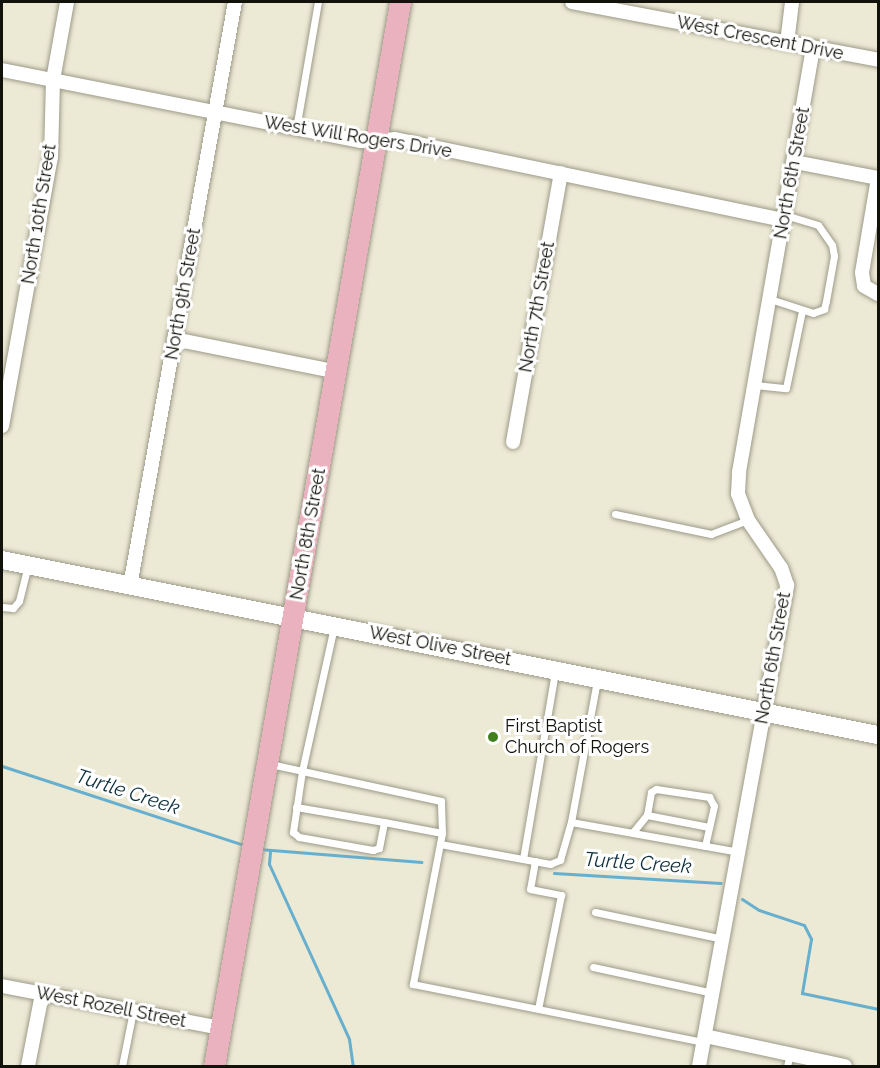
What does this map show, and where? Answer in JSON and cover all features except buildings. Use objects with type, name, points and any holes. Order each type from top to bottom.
[{"type":"main road","name":"North 8th Street","points":[[214,1066],[400,2]]},
{"type":"main road","name":"West Olive Street","points":[[2,560],[879,735]]},
{"type":"street","name":"North 10th Street","points":[[2,426],[51,157],[53,80],[67,2]]},
{"type":"street","name":"North 9th Street","points":[[130,586],[235,2]]},
{"type":"street","name":"West Crescent Drive","points":[[572,2],[879,60]]},
{"type":"street","points":[[787,43],[792,2]]},
{"type":"street","name":"North 6th Street","points":[[699,1066],[787,585],[781,568],[748,520],[738,494],[739,472],[795,162],[813,47]]},
{"type":"street","name":"West Will Rogers Drive","points":[[2,70],[296,129],[377,142],[395,139],[785,217]]},
{"type":"street","points":[[795,162],[878,178],[862,273],[864,286],[879,294]]},
{"type":"street","name":"North 7th Street","points":[[513,442],[561,173]]},
{"type":"street","points":[[174,339],[337,372]]},
{"type":"street","name":"West Rozell Street","points":[[2,986],[220,1028]]},
{"type":"street","points":[[28,1066],[42,994]]},
{"type":"street","points":[[704,1039],[788,1060],[845,1066]]},
{"type":"lane","points":[[296,129],[318,2]]},
{"type":"lane","points":[[770,299],[802,311],[824,309],[834,256],[832,244],[818,225],[785,217]]},
{"type":"lane","points":[[755,385],[786,388],[802,311]]},
{"type":"lane","points":[[615,514],[711,534],[748,520]]},
{"type":"lane","points":[[2,607],[13,608],[19,601],[28,565]]},
{"type":"lane","points":[[335,625],[302,771],[293,832],[299,837],[373,850],[379,848],[384,822]]},
{"type":"lane","points":[[523,860],[556,670]]},
{"type":"lane","points":[[440,844],[550,864],[560,860],[571,822],[597,678]]},
{"type":"lane","points":[[267,764],[441,801],[442,833],[413,984],[704,1039]]},
{"type":"lane","points":[[633,832],[647,814],[651,792],[656,789],[709,797],[714,806],[705,846]]},
{"type":"lane","points":[[296,807],[442,833]]},
{"type":"lane","points":[[647,814],[709,827]]},
{"type":"lane","points":[[571,822],[739,852]]},
{"type":"lane","points":[[535,861],[530,889],[561,895],[538,1008]]},
{"type":"lane","points":[[595,912],[723,939]]},
{"type":"lane","points":[[593,967],[713,993]]},
{"type":"lane","points":[[122,1066],[133,1011]]},
{"type":"waterway","name":"Turtle Creek","points":[[2,766],[243,845]]},
{"type":"waterway","name":"Turtle Creek","points":[[259,849],[421,862]]},
{"type":"waterway","points":[[270,852],[269,864],[349,1039],[353,1066]]},
{"type":"waterway","name":"Turtle Creek","points":[[554,873],[721,883]]},
{"type":"waterway","name":"Turtle Creek","points":[[742,899],[759,910],[804,925],[811,939],[802,993],[878,1009]]},
{"type":"place","name":"First Baptist Church of Rogers","points":[[493,737]]}]
